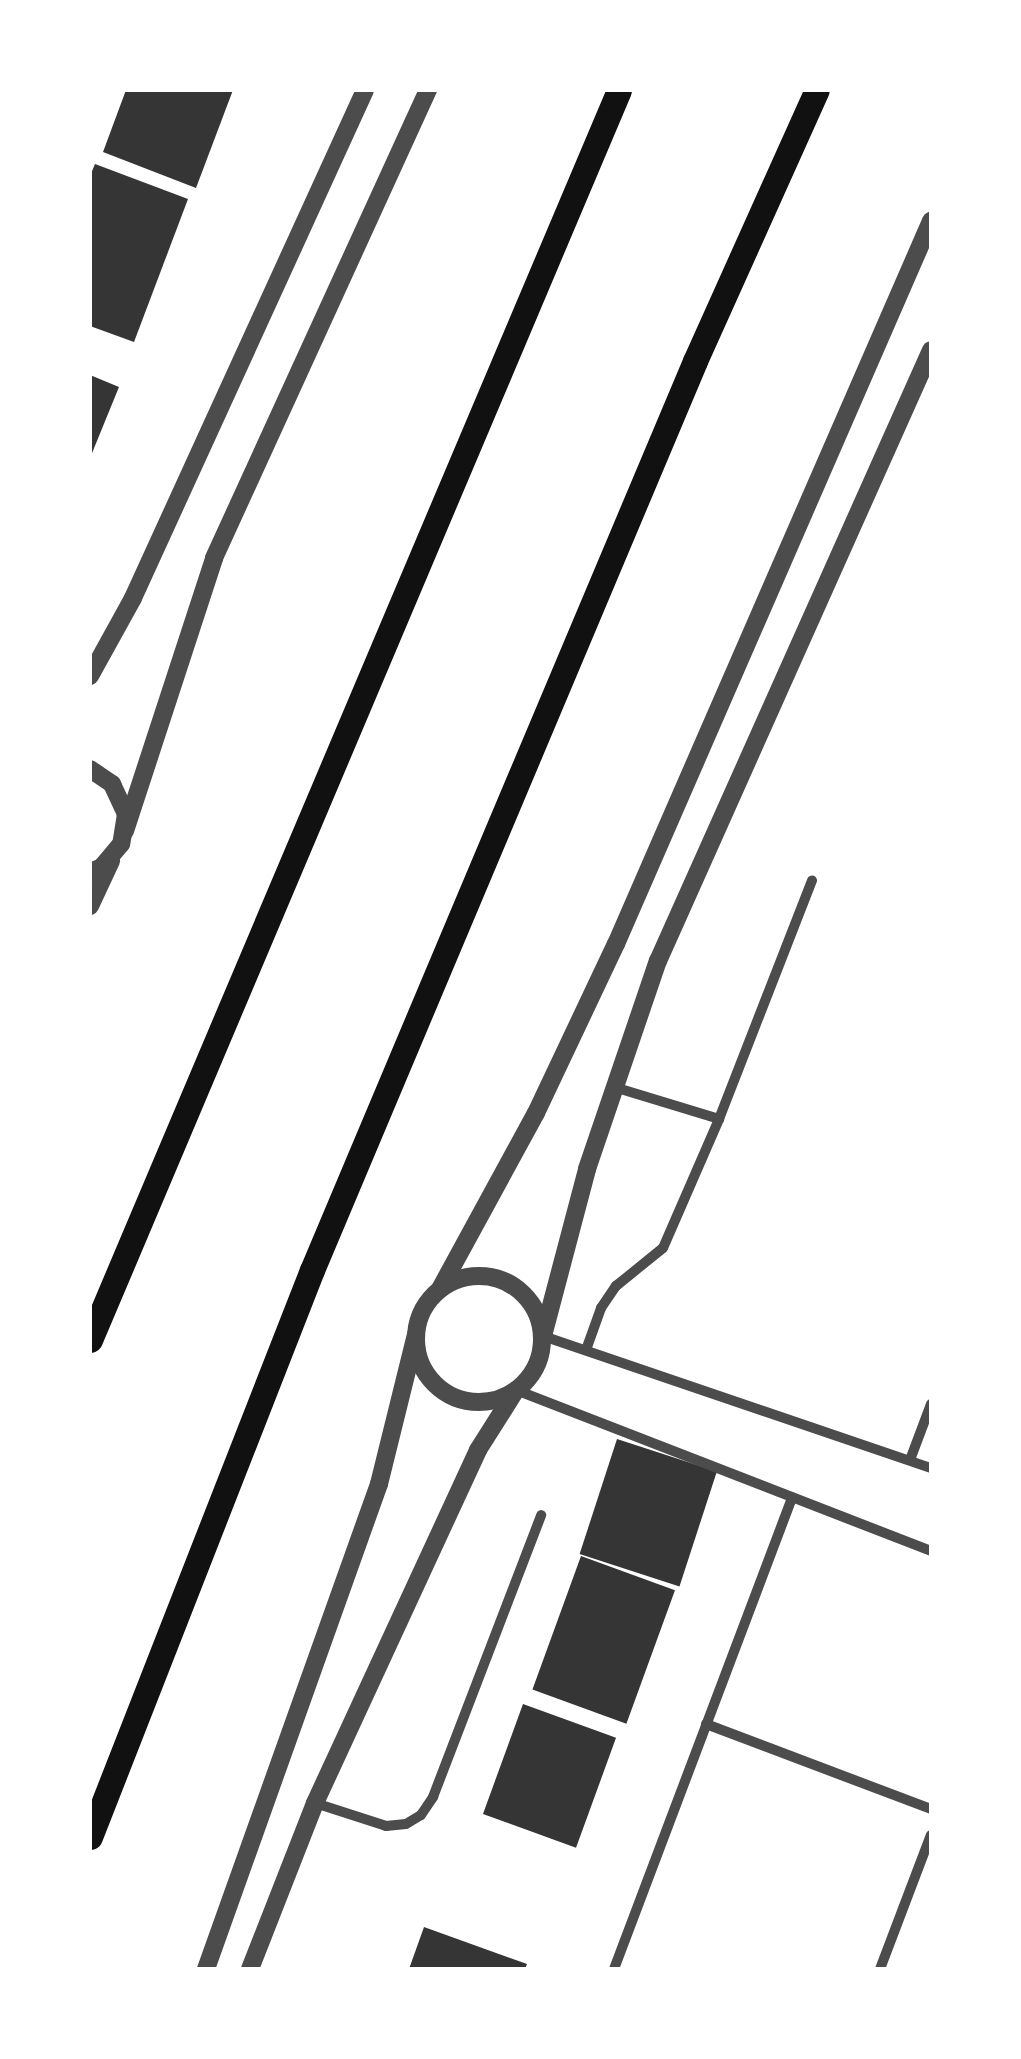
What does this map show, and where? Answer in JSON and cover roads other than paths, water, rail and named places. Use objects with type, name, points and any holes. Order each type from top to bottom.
[{"type":"highway","points":[[90,1340],[619,90]]},
{"type":"highway","points":[[90,1838],[312,1270],[695,360],[817,90]]},
{"type":"street","points":[[90,676],[133,598],[365,90]]},
{"type":"street","points":[[90,906],[125,831],[214,558],[428,90]]},
{"type":"street","points":[[206,1969],[379,1484],[416,1334],[428,1302],[440,1289],[536,1112],[616,944],[931,221]]},
{"type":"street","points":[[250,1969],[315,1803],[478,1450],[536,1366],[556,1276],[614,1086],[658,961],[931,350]]},
{"type":"street","points":[[90,769],[112,784],[121,798],[125,831]]},
{"type":"street","points":[[90,872],[114,856]]},
{"type":"street","points":[[586,1350],[600,1308],[616,1286],[663,1248],[719,1120],[812,881]]},
{"type":"street","points":[[614,1086],[719,1120]]},
{"type":"street","points":[[440,1289],[457,1280],[496,1278],[528,1299],[542,1336]]},
{"type":"street","points":[[416,1334],[418,1355],[440,1389],[478,1403],[516,1390],[931,1551]]},
{"type":"street","points":[[542,1336],[931,1468]]},
{"type":"street","points":[[910,1460],[931,1404]]},
{"type":"street","points":[[614,1969],[792,1498]]},
{"type":"street","points":[[315,1803],[386,1826],[406,1824],[421,1815],[433,1797],[541,1515]]},
{"type":"street","points":[[706,1724],[931,1809]]},
{"type":"street","points":[[880,1969],[931,1835]]}]
